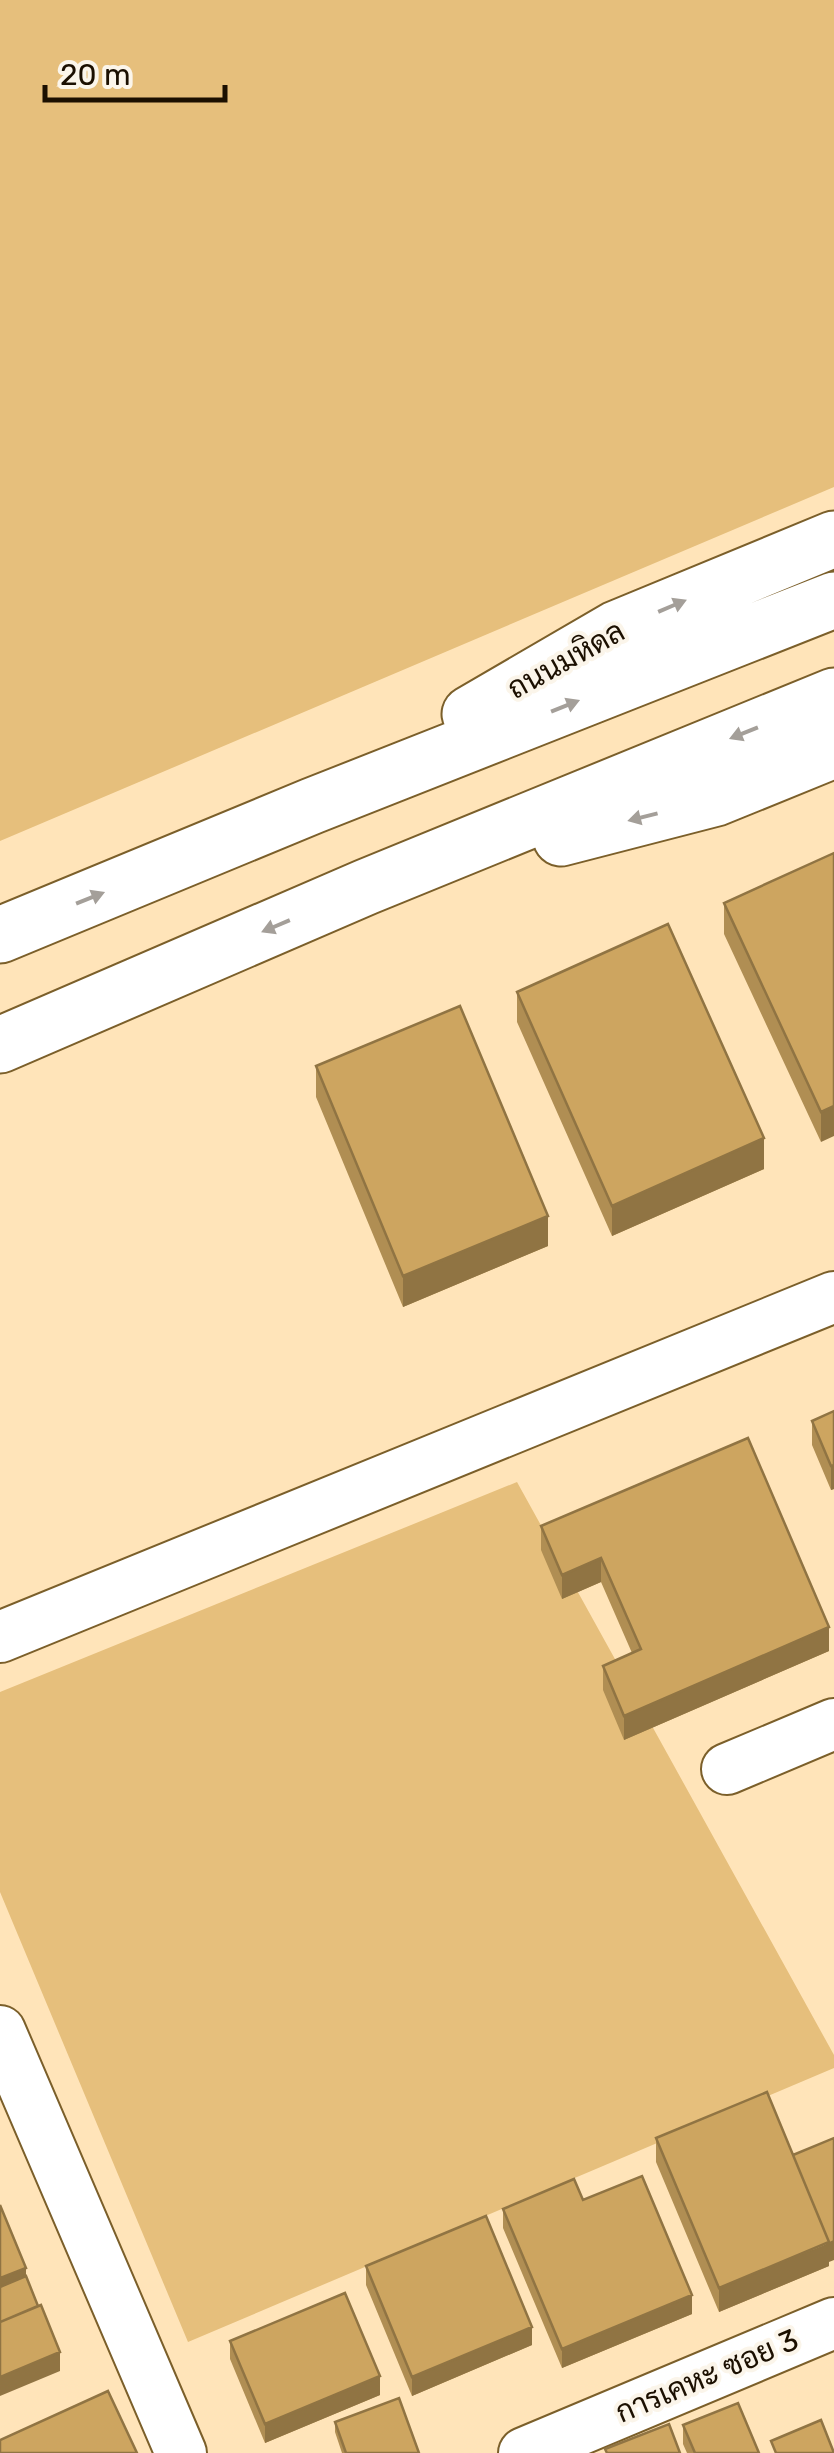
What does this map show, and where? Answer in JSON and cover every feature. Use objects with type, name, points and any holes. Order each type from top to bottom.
[{"type":"main road","name":"ถนนมหิดล","points":[[312,806],[616,630],[834,539]]},
{"type":"main road","name":"ถนนมหิดล","points":[[0,935],[312,806],[834,600]]},
{"type":"main road","points":[[0,1046],[366,887],[834,696]]},
{"type":"main road","points":[[366,887],[716,798],[834,750]]},
{"type":"street","points":[[0,1637],[834,1298]]},
{"type":"street","points":[[727,1768],[834,1724]]},
{"type":"street","points":[[5,2054],[181,2453]]},
{"type":"street","name":"การเคหะ ซอย 3","points":[[524,2453],[834,2323]]},
{"type":"shaded area","points":[[0,0],[834,0],[834,487],[0,841]]},
{"type":"shaded area","points":[[517,1482],[834,2055],[834,2068],[188,2342],[0,1892],[0,1692]]},
{"type":"building","points":[[834,853],[834,1106],[821,1112],[724,903]]},
{"type":"building","points":[[668,924],[764,1138],[612,1206],[517,992]]},
{"type":"building","points":[[460,1006],[548,1216],[403,1276],[316,1066]]},
{"type":"building","points":[[834,1411],[834,1465],[831,1466],[812,1421]]},
{"type":"building","points":[[748,1438],[829,1627],[624,1716],[603,1666],[641,1649],[601,1558],[562,1575],[541,1526]]},
{"type":"building","points":[[767,2092],[829,2242],[719,2288],[656,2138]]},
{"type":"building","points":[[834,2138],[834,2241],[828,2244],[793,2155]]},
{"type":"building","points":[[642,2176],[692,2295],[562,2349],[503,2209],[574,2179],[583,2200]]},
{"type":"building","points":[[0,2205],[26,2268],[0,2278]]},
{"type":"building","points":[[486,2216],[532,2327],[412,2377],[366,2266]]},
{"type":"building","points":[[26,2276],[38,2306],[0,2322],[0,2287]]},
{"type":"building","points":[[345,2293],[380,2376],[265,2424],[230,2341]]},
{"type":"building","points":[[41,2305],[60,2352],[0,2377],[0,2322]]},
{"type":"building","points":[[108,2391],[137,2453],[0,2453],[0,2440]]},
{"type":"building","points":[[399,2398],[419,2453],[346,2453],[335,2422]]},
{"type":"building","points":[[738,2403],[759,2453],[695,2453],[683,2425]]},
{"type":"building","points":[[821,2420],[834,2453],[776,2453],[771,2441]]},
{"type":"building","points":[[669,2424],[680,2453],[607,2453],[605,2449]]}]
